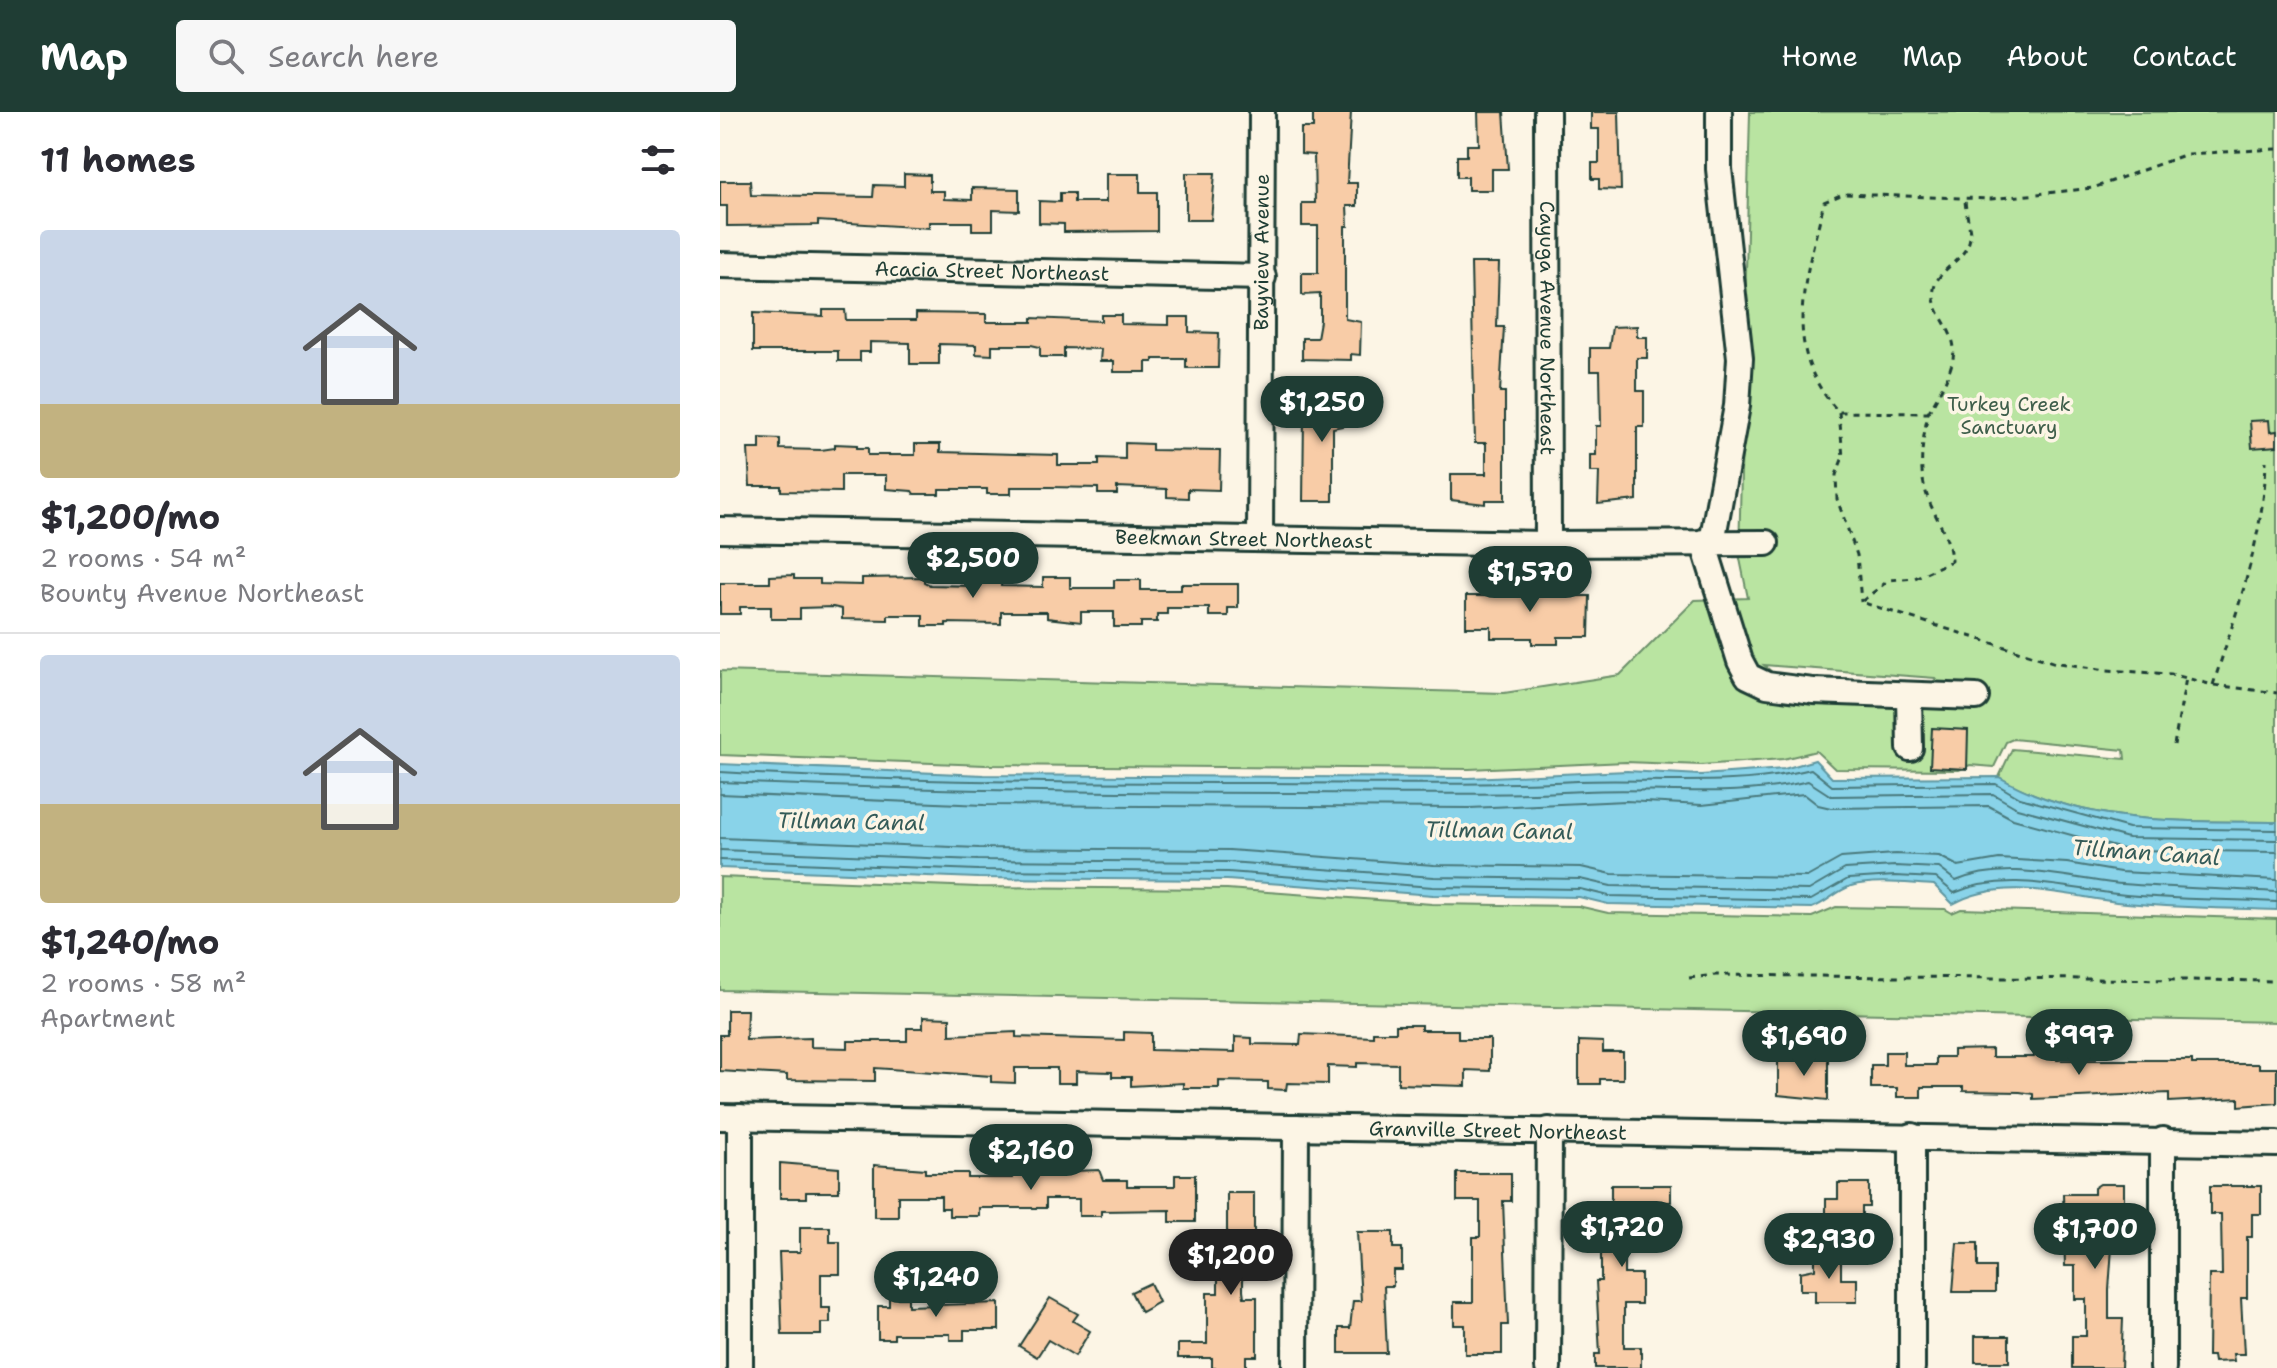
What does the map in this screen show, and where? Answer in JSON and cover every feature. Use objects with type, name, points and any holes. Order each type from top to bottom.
[{"type":"street","name":"Bayview Avenue","points":[[1260,538],[1262,112]]},
{"type":"street","name":"Cayuga Avenue Northeast","points":[[1547,112],[1548,544]]},
{"type":"street","points":[[1719,112],[1719,169],[1740,358],[1737,406],[1708,542],[1740,661],[1748,676],[1767,685],[1813,691],[1976,697]]},
{"type":"street","name":"Acacia Street Northeast","points":[[720,265],[1263,277]]},
{"type":"street","name":"Beekman Street Northeast","points":[[720,530],[1548,544],[1766,543]]},
{"type":"street","points":[[1909,695],[1910,748]]},
{"type":"street","points":[[730,1117],[740,1368]]},
{"type":"street","name":"Granville Street Northeast","points":[[730,1117],[2277,1144]]},
{"type":"street","points":[[1295,1368],[1296,1127]]},
{"type":"street","points":[[1548,1368],[1549,1130]]},
{"type":"street","points":[[1912,1136],[1912,1368]]},
{"type":"street","points":[[2163,1140],[2163,1368]]},
{"type":"path","points":[[1861,602],[1857,555],[1837,499],[1836,475],[1843,457],[1839,412],[1814,378],[1802,335],[1802,289],[1824,202],[1843,194],[1965,198],[2093,188],[2187,154],[2277,149]]},
{"type":"path","points":[[1861,602],[1889,580],[1915,578],[1951,561],[1950,545],[1928,499],[1919,458],[1928,413],[1950,368],[1954,349],[1950,331],[1935,305],[1934,288],[1943,271],[1967,248],[1970,235],[1965,198]]},
{"type":"path","points":[[1839,412],[1928,413]]},
{"type":"path","points":[[2213,685],[2244,586],[2266,461]]},
{"type":"path","points":[[1861,602],[2053,662],[2277,693]]},
{"type":"path","points":[[2174,745],[2186,678]]},
{"type":"path","points":[[1689,978],[1716,975],[2277,981]]},
{"type":"green space","name":"Turkey Creek Sanctuary","points":[[1750,112],[2277,112],[2277,822],[2134,818],[2065,805],[1999,777],[2012,749],[2125,759],[2124,750],[2013,739],[2006,742],[1994,767],[1970,765],[1959,770],[1835,769],[1816,751],[1783,759],[1701,765],[1626,762],[1469,769],[985,765],[720,755],[720,671],[1504,693],[1620,675],[1695,600],[1748,598],[1739,554]],"holes":[[[1764,665],[1935,678],[1929,686],[1774,674]]]},
{"type":"green space","points":[[720,877],[978,887],[1227,889],[1432,904],[1578,906],[1608,913],[1812,917],[1836,907],[1945,909],[1952,913],[1961,909],[2277,919],[2277,1022],[720,990]]},
{"type":"water","name":"Tillman Canal","points":[[1815,760],[1832,778],[1999,777],[2031,793],[2099,813],[2170,820],[2277,822],[2277,910],[2136,904],[2012,889],[1972,896],[1953,904],[1934,885],[1892,882],[1851,886],[1812,908],[1608,904],[1579,897],[1433,895],[1227,880],[978,878],[720,868],[720,764],[984,775],[1469,778],[1627,771],[1701,775],[1784,769]]},
{"type":"building","points":[[1313,112],[1351,112],[1347,183],[1357,183],[1357,206],[1347,206],[1345,319],[1361,322],[1360,355],[1351,354],[1351,360],[1302,359],[1302,338],[1317,338],[1320,321],[1320,294],[1302,295],[1302,273],[1318,273],[1318,226],[1302,226],[1302,203],[1315,203],[1314,155],[1301,154],[1301,128],[1313,128]]},
{"type":"building","points":[[1478,112],[1504,112],[1508,169],[1492,169],[1492,190],[1468,190],[1468,177],[1457,177],[1457,156],[1467,156],[1467,145],[1479,145]]},
{"type":"building","points":[[1591,112],[1619,112],[1621,190],[1599,189],[1599,179],[1592,179],[1592,163],[1599,163],[1599,129],[1591,129]]},
{"type":"building","points":[[1186,173],[1215,173],[1211,220],[1186,220]]},
{"type":"building","points":[[904,174],[930,175],[930,191],[944,191],[944,199],[972,200],[972,188],[1019,189],[1019,211],[993,210],[993,230],[972,230],[972,222],[929,222],[929,228],[818,221],[818,225],[727,226],[727,206],[720,206],[720,181],[750,181],[751,195],[873,197],[874,185],[904,186]]},
{"type":"building","points":[[1106,174],[1140,174],[1140,192],[1157,192],[1157,231],[1064,232],[1064,224],[1039,223],[1039,201],[1060,202],[1060,193],[1074,193],[1074,202],[1106,202]]},
{"type":"building","points":[[1471,263],[1499,263],[1497,327],[1504,327],[1500,392],[1505,392],[1505,500],[1485,500],[1485,504],[1451,500],[1451,474],[1486,474],[1486,443],[1475,443]]},
{"type":"building","points":[[823,310],[845,310],[846,320],[916,320],[916,313],[986,314],[986,322],[1032,322],[1032,318],[1101,321],[1101,315],[1121,315],[1121,324],[1169,325],[1169,317],[1189,317],[1189,332],[1219,333],[1218,368],[1186,368],[1186,359],[1153,359],[1153,362],[1146,362],[1146,372],[1114,372],[1114,361],[1100,361],[1101,349],[1064,348],[1064,357],[1040,357],[1040,347],[1031,345],[992,345],[992,355],[976,354],[976,345],[939,344],[939,364],[910,364],[910,343],[870,342],[870,352],[860,352],[860,361],[838,361],[838,351],[753,351],[753,313],[823,316]]},
{"type":"building","points":[[1637,326],[1637,337],[1647,337],[1647,358],[1637,358],[1637,391],[1644,391],[1644,427],[1637,427],[1637,500],[1598,504],[1599,472],[1590,472],[1590,455],[1596,455],[1596,426],[1601,426],[1600,371],[1590,371],[1590,348],[1609,348],[1612,327]]},
{"type":"building","points":[[1314,389],[1338,389],[1338,400],[1347,400],[1347,425],[1333,428],[1333,501],[1303,501],[1304,416],[1313,416]]},
{"type":"building","points":[[2269,420],[2270,432],[2277,431],[2277,446],[2252,448],[2250,421]]},
{"type":"building","points":[[760,438],[780,439],[780,449],[821,450],[835,448],[835,444],[857,445],[857,448],[868,448],[868,455],[915,455],[915,444],[940,444],[940,452],[1058,455],[1058,465],[1099,465],[1099,458],[1125,459],[1125,443],[1152,444],[1152,450],[1220,451],[1219,490],[1188,489],[1188,498],[1167,497],[1167,489],[1117,487],[1117,494],[1098,494],[1098,488],[1011,487],[1011,494],[987,494],[987,489],[939,489],[939,494],[914,494],[912,491],[886,489],[886,475],[841,475],[841,492],[781,491],[781,486],[750,486],[748,449],[760,449]]},
{"type":"building","points":[[794,575],[794,579],[820,579],[820,584],[862,585],[862,578],[924,577],[924,582],[930,585],[973,586],[973,576],[1002,576],[1001,586],[1043,587],[1043,577],[1070,577],[1070,588],[1114,588],[1114,580],[1141,580],[1141,590],[1181,590],[1181,584],[1238,584],[1238,608],[1228,608],[1228,616],[1209,616],[1209,608],[1167,608],[1167,614],[1157,614],[1157,622],[1141,622],[1141,627],[1114,627],[1114,612],[1081,612],[1081,622],[1047,618],[1047,612],[1001,612],[1001,624],[946,623],[946,626],[923,626],[923,615],[888,615],[888,620],[842,619],[842,609],[833,607],[800,608],[800,619],[771,619],[771,607],[740,607],[740,614],[720,614],[720,583],[770,583],[770,576]]},
{"type":"building","points":[[1555,586],[1555,596],[1590,596],[1589,637],[1558,637],[1558,644],[1532,644],[1532,638],[1491,638],[1491,627],[1466,627],[1466,596],[1499,596],[1499,587]]},
{"type":"building","points":[[1932,728],[1968,730],[1967,769],[1930,767]]},
{"type":"building","points":[[727,1010],[747,1010],[746,1040],[811,1038],[811,1047],[848,1048],[848,1041],[907,1041],[907,1028],[923,1028],[923,1017],[950,1018],[950,1035],[1016,1032],[1016,1037],[1124,1040],[1124,1032],[1151,1033],[1151,1050],[1235,1052],[1235,1037],[1252,1038],[1252,1044],[1300,1045],[1301,1034],[1373,1037],[1373,1032],[1396,1032],[1396,1025],[1421,1025],[1421,1030],[1458,1030],[1458,1039],[1490,1039],[1490,1071],[1466,1070],[1466,1086],[1398,1084],[1398,1064],[1357,1063],[1357,1067],[1328,1066],[1328,1084],[1287,1083],[1286,1090],[1268,1089],[1268,1082],[1219,1081],[1219,1088],[1183,1088],[1183,1083],[1131,1086],[1131,1077],[1112,1077],[1112,1072],[1076,1071],[1076,1083],[1057,1083],[1057,1068],[1015,1068],[1015,1083],[991,1082],[991,1076],[875,1068],[875,1081],[787,1080],[787,1075],[720,1071],[720,1035],[727,1035]]},
{"type":"building","points":[[1579,1041],[1603,1042],[1603,1052],[1623,1052],[1623,1079],[1600,1079],[1600,1084],[1579,1084]]},
{"type":"building","points":[[2034,1046],[2057,1046],[2057,1060],[2192,1060],[2192,1064],[2259,1064],[2259,1068],[2277,1068],[2277,1103],[2239,1106],[2239,1098],[2169,1102],[2169,1093],[2033,1099],[2033,1094],[1963,1091],[1963,1087],[1921,1087],[1921,1097],[1897,1097],[1897,1088],[1871,1088],[1871,1065],[1885,1065],[1885,1052],[1904,1052],[1904,1065],[1936,1065],[1936,1057],[1953,1057],[1953,1050],[1992,1049],[1992,1057],[2034,1057]]},
{"type":"building","points":[[1804,1055],[1828,1056],[1828,1100],[1778,1095],[1778,1059],[1804,1060]]},
{"type":"building","points":[[780,1163],[839,1168],[839,1192],[806,1192],[806,1198],[780,1198]]},
{"type":"building","points":[[874,1165],[925,1169],[925,1173],[968,1173],[968,1178],[1012,1178],[1012,1172],[1022,1172],[1022,1168],[1046,1168],[1046,1172],[1099,1170],[1103,1180],[1127,1180],[1127,1186],[1175,1186],[1175,1175],[1195,1175],[1195,1222],[1170,1222],[1170,1210],[1101,1211],[1101,1216],[1079,1216],[1079,1199],[1046,1199],[1046,1208],[979,1208],[979,1216],[949,1216],[949,1208],[941,1208],[941,1196],[898,1196],[898,1217],[874,1217]]},
{"type":"building","points":[[1457,1173],[1511,1173],[1511,1201],[1503,1201],[1508,1325],[1502,1325],[1502,1354],[1465,1354],[1465,1325],[1454,1325],[1454,1302],[1473,1302],[1473,1237],[1480,1237],[1480,1201],[1457,1201]]},
{"type":"building","points":[[1838,1183],[1869,1183],[1869,1207],[1862,1207],[1862,1232],[1838,1232],[1838,1221],[1826,1221],[1826,1199],[1838,1199]]},
{"type":"building","points":[[2100,1184],[2124,1184],[2124,1233],[2113,1233],[2109,1290],[2109,1319],[2123,1319],[2121,1368],[2072,1368],[2072,1336],[2086,1336],[2086,1299],[2075,1299],[2075,1266],[2065,1266],[2063,1194],[2094,1194],[2094,1188]]},
{"type":"building","points":[[1611,1185],[1671,1185],[1671,1202],[1651,1202],[1651,1234],[1624,1234],[1624,1274],[1641,1274],[1641,1304],[1624,1304],[1624,1347],[1641,1347],[1641,1368],[1595,1368],[1595,1354],[1600,1354],[1596,1281],[1601,1281],[1601,1234],[1594,1234],[1594,1214],[1611,1214]]},
{"type":"building","points":[[2210,1186],[2261,1186],[2261,1214],[2252,1214],[2252,1237],[2247,1237],[2247,1298],[2241,1298],[2244,1354],[2233,1354],[2234,1361],[2214,1362],[2213,1356],[2208,1356],[2209,1275],[2222,1275],[2221,1214],[2210,1214]]},
{"type":"building","points":[[1227,1193],[1254,1193],[1254,1247],[1243,1247],[1243,1290],[1244,1297],[1257,1297],[1257,1356],[1246,1356],[1246,1368],[1212,1368],[1212,1358],[1178,1358],[1178,1344],[1207,1344],[1207,1293],[1218,1293],[1218,1270],[1227,1270]]},
{"type":"building","points":[[800,1227],[830,1227],[830,1242],[840,1242],[840,1274],[821,1274],[821,1308],[830,1308],[830,1323],[821,1323],[821,1335],[782,1335],[779,1252],[800,1252]]},
{"type":"building","points":[[1357,1232],[1393,1232],[1393,1248],[1402,1248],[1402,1270],[1393,1270],[1393,1286],[1384,1286],[1387,1353],[1339,1353],[1339,1328],[1350,1328],[1353,1301],[1361,1301]]},
{"type":"building","points":[[1957,1243],[1978,1243],[1978,1267],[1995,1267],[1995,1292],[1953,1292]]},
{"type":"building","points":[[1815,1256],[1841,1256],[1841,1279],[1857,1279],[1857,1302],[1815,1302],[1815,1290],[1800,1290],[1800,1272],[1815,1269]]},
{"type":"building","points":[[1150,1283],[1159,1302],[1141,1312],[1131,1292]]},
{"type":"building","points":[[889,1298],[908,1298],[908,1306],[999,1303],[999,1330],[964,1330],[964,1340],[950,1340],[950,1334],[894,1334],[894,1339],[878,1339],[878,1306],[889,1306]]},
{"type":"building","points":[[1050,1298],[1078,1314],[1073,1321],[1090,1331],[1075,1356],[1048,1340],[1037,1357],[1019,1346]]},
{"type":"building","points":[[1975,1336],[2009,1336],[2009,1362],[1975,1362]]}]
